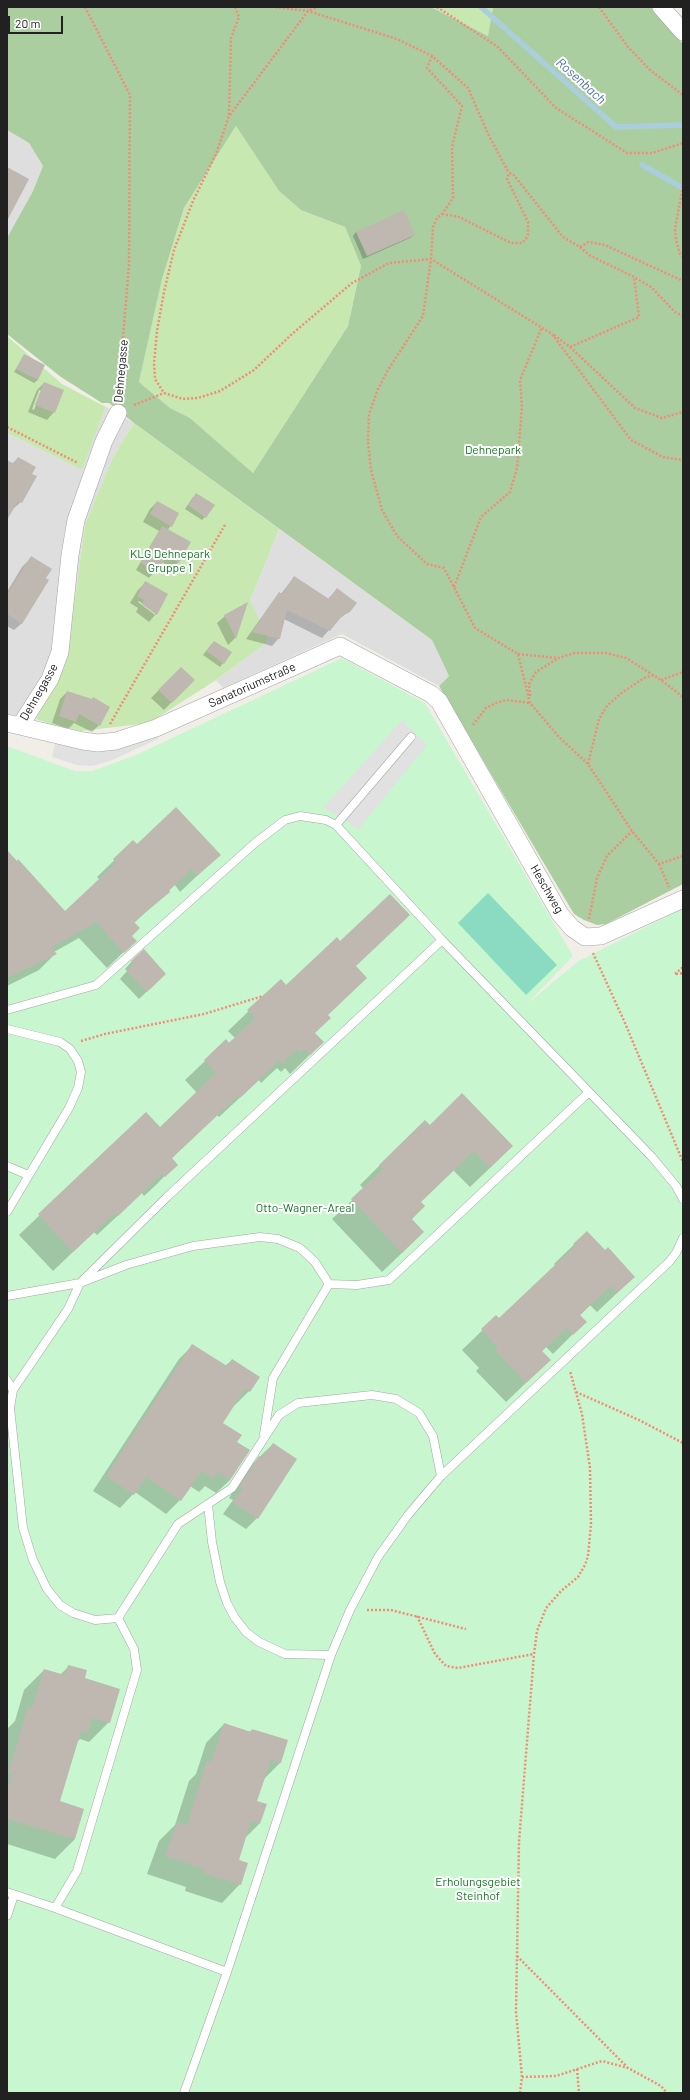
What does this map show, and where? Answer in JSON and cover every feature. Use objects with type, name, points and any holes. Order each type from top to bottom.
[{"type":"street","points":[[661,7],[683,32]]},
{"type":"street","name":"Dehnegasse","points":[[14,725],[50,679],[60,652],[70,555],[76,520],[104,441],[118,412]]},
{"type":"street","name":"Sanatoriumstraße","points":[[14,725],[57,736],[98,743],[116,741],[156,728],[340,646],[431,694],[446,712],[463,743]]},
{"type":"street","name":"Heschweg","points":[[463,743],[560,914],[572,928],[585,937]]},
{"type":"street","points":[[585,937],[601,936],[680,900]]},
{"type":"lane","points":[[336,825],[411,737]]},
{"type":"lane","points":[[7,1010],[96,985],[255,843],[285,820],[300,816],[326,820],[336,825],[442,940],[652,1157],[676,1186],[683,1199]]},
{"type":"lane","points":[[118,1618],[95,1620],[73,1613],[60,1605],[47,1589],[33,1560],[23,1528],[9,1410],[13,1390],[68,1309],[80,1283],[184,1182],[442,940]]},
{"type":"lane","points":[[7,1029],[60,1042],[70,1049],[78,1061],[81,1072],[78,1088],[69,1108],[7,1212]]},
{"type":"lane","points":[[329,1284],[357,1285],[389,1280],[589,1092]]},
{"type":"lane","points":[[7,1166],[28,1175]]},
{"type":"lane","points":[[7,1296],[80,1283],[126,1265],[193,1246],[260,1237],[278,1239],[300,1248],[315,1262],[329,1284]]},
{"type":"lane","points":[[184,2093],[227,1972],[332,1655],[350,1610],[378,1557],[408,1515],[441,1476],[669,1262],[676,1253],[683,1238]]},
{"type":"lane","points":[[263,1438],[273,1378],[329,1284]]},
{"type":"lane","points":[[7,1380],[13,1390]]},
{"type":"lane","points":[[118,1618],[178,1524],[232,1488],[279,1415],[298,1403],[372,1395],[396,1399],[419,1413],[433,1436],[441,1476]]},
{"type":"lane","points":[[208,1504],[212,1542],[220,1582],[227,1603],[235,1618],[246,1632],[259,1642],[285,1654],[332,1655]]},
{"type":"lane","points":[[55,1908],[77,1870],[137,1670],[134,1649],[118,1618]]},
{"type":"lane","points":[[7,1916],[11,1894],[55,1908],[227,1972]]},
{"type":"path","name":"Dehnegasse","points":[[85,7],[130,95],[129,265],[118,412]]},
{"type":"path","points":[[235,7],[239,17],[231,38],[229,116],[216,154],[193,201],[174,250],[164,292],[154,363],[155,379],[164,393],[183,399],[198,398],[220,391],[254,370],[292,334],[352,283],[389,263],[431,259],[542,327],[570,347],[635,408],[662,418],[683,412]]},
{"type":"path","points":[[275,7],[308,11],[397,39],[432,56],[468,88],[488,134],[509,173],[512,174],[563,237],[580,247],[589,255],[634,277],[651,288],[675,312],[683,316]]},
{"type":"path","points":[[229,116],[308,11],[318,7]]},
{"type":"path","points":[[437,7],[498,47],[556,108],[627,153],[652,153],[683,143]]},
{"type":"path","points":[[599,7],[628,47],[650,70],[683,95]]},
{"type":"path","points":[[432,56],[427,68],[462,106],[452,147],[453,198],[442,214],[437,218],[433,227],[431,259],[423,316],[378,389],[369,414],[368,442],[371,470],[382,510],[397,536],[427,564],[444,568],[475,628],[518,654],[558,658]]},
{"type":"path","points":[[442,214],[459,216],[511,243],[522,243],[528,234],[528,222],[507,179],[509,173]]},
{"type":"path","points":[[683,186],[681,190],[675,228],[676,240],[680,254],[683,256]]},
{"type":"path","points":[[580,247],[588,242],[605,245],[683,281]]},
{"type":"path","points":[[570,347],[639,318],[634,277]]},
{"type":"path","points":[[453,588],[481,517],[510,492],[517,468],[522,407],[520,380],[542,327]]},
{"type":"path","points":[[552,334],[631,440],[663,457],[683,460]]},
{"type":"path","points":[[118,412],[164,393]]},
{"type":"path","points":[[7,427],[83,466]]},
{"type":"path","points":[[98,743],[226,524]]},
{"type":"path","points":[[530,703],[529,684],[536,672],[558,658],[575,653],[606,653],[626,658],[654,675],[683,697]]},
{"type":"path","points":[[518,654],[530,703],[559,737],[588,764],[632,831],[659,864],[680,900]]},
{"type":"path","points":[[661,680],[683,672]]},
{"type":"path","points":[[588,764],[599,719],[607,706],[620,694],[644,678],[654,675]]},
{"type":"path","points":[[463,743],[473,724],[486,708],[506,700],[530,703]]},
{"type":"path","points":[[632,831],[607,856],[598,878],[585,937],[625,1023],[683,1162]]},
{"type":"path","points":[[659,864],[683,856]]},
{"type":"path","points":[[683,967],[675,974],[683,973]]},
{"type":"path","points":[[65,1046],[105,1034],[223,1010],[263,996]]},
{"type":"path","points":[[520,2093],[522,2077],[516,2012],[519,1842],[534,1654],[537,1631],[546,1608],[561,1591],[578,1577],[588,1556],[591,1524],[590,1468],[582,1414],[566,1358]]},
{"type":"path","points":[[576,1392],[639,1420],[683,1443]]},
{"type":"path","points":[[367,1610],[391,1610],[466,1629]]},
{"type":"path","points":[[417,1616],[435,1654],[446,1666],[458,1668],[534,1654]]},
{"type":"path","points":[[517,1956],[628,2068]]},
{"type":"path","points":[[522,2077],[556,2076],[602,2061],[628,2068],[661,2086],[668,2093]]},
{"type":"path","points":[[577,2069],[579,2093]]},
{"type":"shaded area","points":[[7,130],[29,143],[43,166],[33,191],[7,238]]},
{"type":"shaded area","points":[[106,407],[134,423],[113,457],[85,525],[67,658],[36,719],[33,717],[7,714],[7,433],[82,470]]},
{"type":"shaded area","points":[[279,529],[432,640],[449,676],[439,686],[342,634],[223,688],[216,680],[266,643],[250,601]]},
{"type":"shaded area","points":[[402,720],[427,745],[358,830],[341,817],[323,808]]},
{"type":"shaded area","points":[[156,728],[158,739],[110,761],[92,766],[77,765],[52,757],[57,736],[83,741]]},
{"type":"green space","name":"Dehnepark","points":[[7,7],[431,7],[488,36],[493,7],[651,7],[683,44],[683,884],[606,924],[597,925],[574,914],[439,686],[449,676],[432,640],[134,423],[109,403],[102,403],[61,377],[7,334],[7,238],[33,191],[43,166],[29,143],[7,130]],"holes":[[[236,126],[279,191],[301,210],[345,227],[361,266],[348,326],[253,473],[190,418],[170,408],[139,382],[162,279],[184,208]]]},
{"type":"green space","points":[[431,7],[493,7],[488,36]]},
{"type":"green space","points":[[236,126],[279,191],[301,210],[345,227],[361,266],[348,326],[253,473],[190,418],[170,408],[139,382],[162,279],[184,208]]},
{"type":"green space","points":[[7,336],[62,384],[106,407],[82,470],[7,433]]},
{"type":"green space","name":"KLG Dehnepark Gruppe 1","points":[[134,423],[279,529],[250,601],[268,637],[266,643],[216,680],[149,723],[81,731],[36,719],[67,657],[85,525],[113,457]]},
{"type":"green space","name":"Otto-Wagner-Areal","points":[[342,658],[425,703],[573,956],[528,1003],[577,962],[683,908],[683,2093],[7,2093],[7,746],[75,771],[92,771],[136,755]]},
{"type":"green space","points":[[488,893],[557,965],[526,995],[458,923]]},
{"type":"building","points":[[7,167],[29,179],[7,221]]},
{"type":"building","points":[[404,210],[415,235],[367,256],[356,232]]},
{"type":"building","points":[[24,354],[45,365],[38,380],[16,369]]},
{"type":"building","points":[[44,382],[64,390],[55,413],[35,405]]},
{"type":"building","points":[[18,457],[36,467],[32,474],[37,476],[22,503],[18,501],[7,520],[7,460],[14,464]]},
{"type":"building","points":[[196,493],[215,505],[206,518],[188,505]]},
{"type":"building","points":[[157,501],[179,513],[172,527],[150,514]]},
{"type":"building","points":[[162,526],[191,542],[179,563],[167,556],[156,573],[141,563]]},
{"type":"building","points":[[31,556],[52,569],[46,578],[49,580],[22,624],[7,614],[7,595]]},
{"type":"building","points":[[294,576],[329,599],[337,588],[357,603],[350,612],[342,616],[330,631],[287,610],[280,639],[252,632],[279,592],[283,594]]},
{"type":"building","points":[[145,581],[168,594],[157,615],[142,604],[144,600],[137,596]]},
{"type":"building","points":[[248,602],[236,639],[224,615]]},
{"type":"building","points":[[214,641],[232,652],[224,664],[206,651]]},
{"type":"building","points":[[181,667],[195,680],[172,703],[158,690]]},
{"type":"building","points":[[67,691],[92,699],[93,697],[110,707],[100,726],[79,714],[76,722],[59,716]]},
{"type":"building","points":[[176,807],[221,855],[197,876],[192,869],[169,890],[170,892],[134,922],[140,928],[132,936],[137,941],[124,953],[96,922],[51,948],[57,954],[7,978],[7,850],[17,861],[18,859],[65,911],[116,863],[113,859],[133,840],[137,844]]},
{"type":"building","points":[[390,894],[410,915],[356,966],[367,978],[328,1015],[331,1018],[315,1033],[324,1042],[310,1055],[305,1049],[301,1053],[297,1049],[282,1064],[279,1061],[240,1098],[238,1096],[172,1158],[178,1165],[165,1177],[162,1174],[118,1216],[115,1213],[73,1252],[38,1214],[146,1112],[160,1127],[216,1073],[204,1060],[226,1039],[229,1043],[255,1018],[247,1010],[281,979],[286,985],[337,937],[340,941]]},
{"type":"building","points":[[144,949],[166,974],[147,992],[127,971],[134,964],[131,961]]},
{"type":"building","points":[[462,1093],[513,1146],[490,1168],[474,1151],[421,1202],[425,1206],[412,1219],[424,1232],[402,1253],[351,1199],[383,1169],[379,1165],[425,1120],[430,1125]]},
{"type":"building","points":[[587,1231],[605,1250],[608,1247],[635,1277],[617,1293],[611,1286],[580,1315],[587,1322],[573,1335],[567,1328],[542,1351],[551,1360],[526,1383],[495,1350],[498,1348],[481,1329],[496,1315],[499,1318],[575,1246],[573,1244]]},
{"type":"building","points":[[192,1344],[227,1366],[232,1359],[260,1377],[250,1392],[245,1389],[223,1423],[242,1435],[237,1442],[250,1450],[230,1480],[218,1472],[214,1479],[202,1471],[181,1501],[146,1477],[134,1495],[106,1476]]},
{"type":"building","points":[[273,1443],[297,1459],[258,1519],[233,1503],[243,1488],[240,1486],[259,1456],[262,1458]]},
{"type":"building","points":[[68,1665],[87,1670],[85,1678],[120,1689],[110,1723],[92,1718],[88,1733],[81,1731],[60,1801],[84,1809],[75,1839],[7,1819],[7,1792],[12,1774],[8,1773],[28,1707],[32,1708],[44,1669],[65,1675]]},
{"type":"building","points":[[224,1723],[251,1732],[252,1729],[288,1740],[281,1763],[271,1760],[257,1801],[267,1804],[260,1824],[251,1821],[239,1860],[248,1863],[241,1885],[203,1873],[204,1869],[165,1856],[177,1822],[187,1825],[207,1761],[211,1762]]},
{"type":"waterway","name":"Rosenbach","points":[[481,7],[616,127],[683,125]]},
{"type":"waterway","points":[[642,165],[683,188]]},
{"type":"park label","name":"Erholungsgebiet Steinhof","points":[[478,1889]]}]
